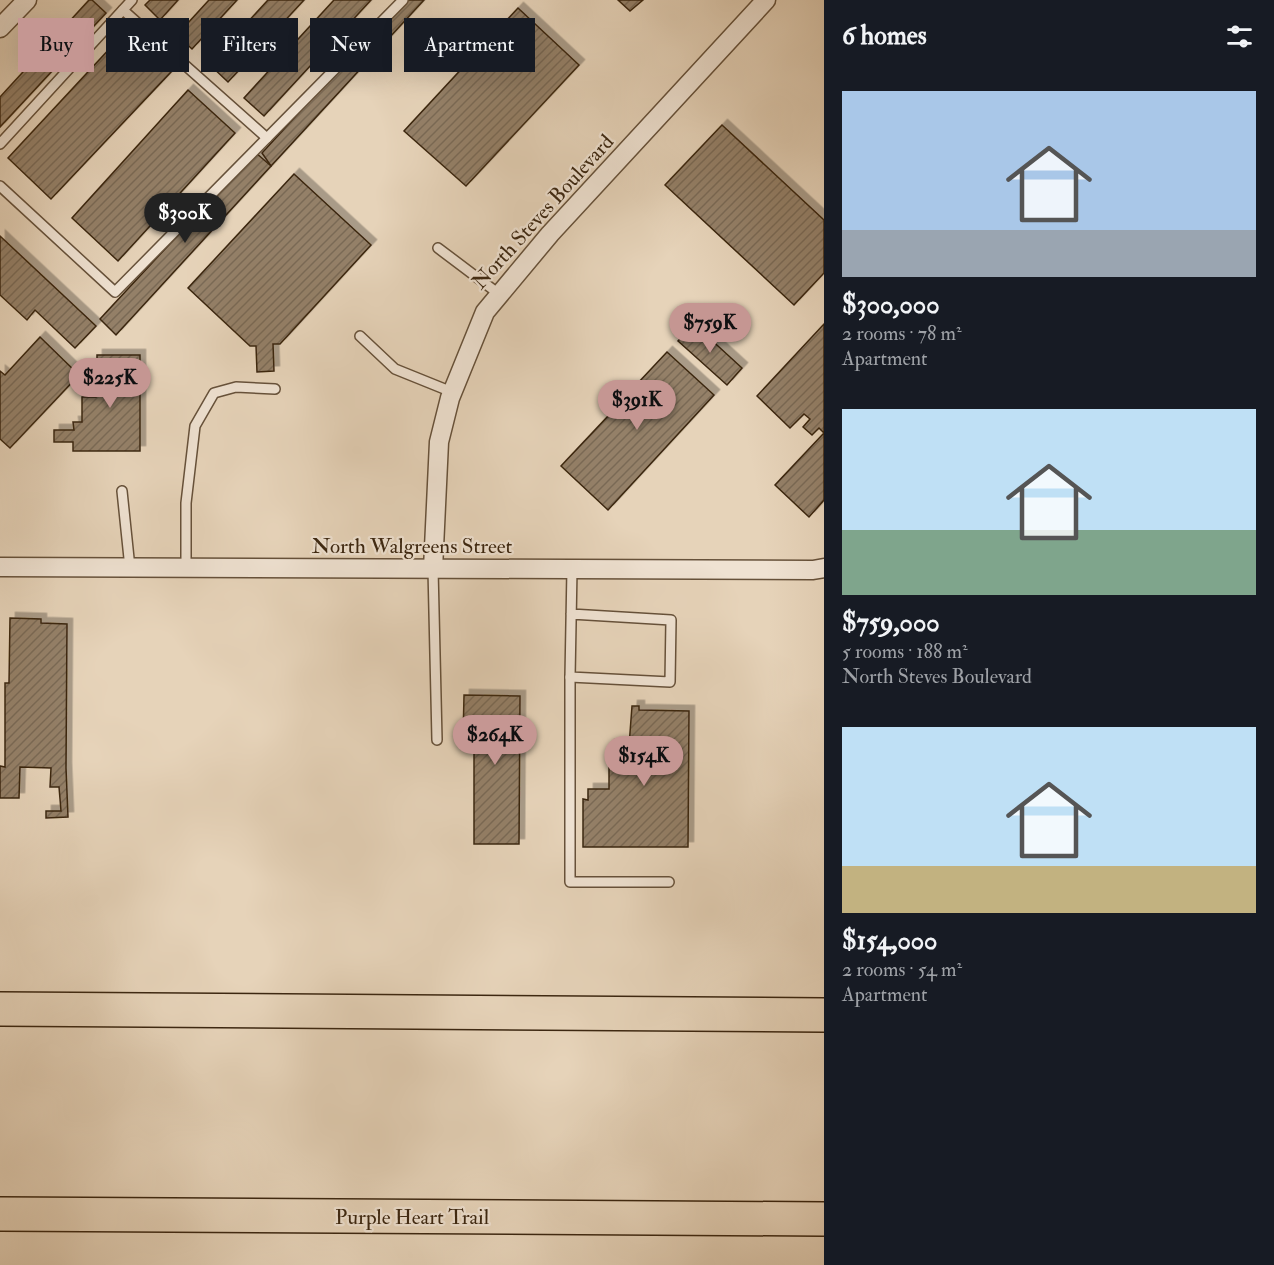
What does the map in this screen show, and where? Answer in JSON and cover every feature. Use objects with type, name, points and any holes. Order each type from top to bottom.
[{"type":"highway","points":[[0,1009],[824,1015]]},
{"type":"highway","name":"Purple Heart Trail","points":[[0,1214],[824,1219]]},
{"type":"street","points":[[0,28],[27,0]]},
{"type":"street","name":"North Steves Boulevard","points":[[433,569],[439,441],[452,392],[485,312],[549,234],[766,0]]},
{"type":"street","name":"North Walgreens Street","points":[[0,567],[813,570],[824,568]]},
{"type":"lane","points":[[0,144],[132,0]]},
{"type":"lane","points":[[0,186],[115,292],[403,0]]},
{"type":"lane","points":[[123,10],[267,138]]},
{"type":"lane","points":[[438,248],[499,294]]},
{"type":"lane","points":[[360,336],[395,369],[452,392]]},
{"type":"lane","points":[[186,568],[186,503],[195,426],[214,393],[236,387],[275,389]]},
{"type":"lane","points":[[122,491],[130,568]]},
{"type":"lane","points":[[433,569],[437,740]]},
{"type":"lane","points":[[572,569],[570,882],[669,882]]},
{"type":"lane","points":[[570,615],[671,620],[670,682],[570,677]]},
{"type":"building","points":[[89,0],[92,0],[106,13],[94,26],[94,18],[72,18]]},
{"type":"building","points":[[150,0],[178,0],[162,18],[158,18],[145,5]]},
{"type":"building","points":[[209,0],[237,0],[220,18],[201,18],[201,39],[192,49],[189,46],[189,22]]},
{"type":"building","points":[[268,0],[304,0],[287,18],[251,18]]},
{"type":"building","points":[[334,0],[371,0],[354,18],[317,18]]},
{"type":"building","points":[[402,0],[424,0],[407,18],[404,18],[404,22],[392,35],[392,18],[386,18]]},
{"type":"building","points":[[618,0],[643,0],[630,11]]},
{"type":"building","points":[[518,8],[529,18],[509,18]]},
{"type":"building","points":[[535,24],[579,65],[466,186],[404,131],[459,72],[535,72]]},
{"type":"building","points":[[310,26],[310,66],[264,116],[244,98],[268,72],[298,72],[298,39]]},
{"type":"building","points":[[106,53],[106,72],[171,72],[51,199],[8,158],[88,72],[94,72],[94,65]]},
{"type":"building","points":[[23,72],[51,72],[0,127],[0,97]]},
{"type":"building","points":[[217,72],[237,72],[228,82]]},
{"type":"building","points":[[336,72],[358,72],[271,166],[262,153]]},
{"type":"building","points":[[188,90],[235,133],[118,261],[72,218]]},
{"type":"building","points":[[722,125],[824,220],[824,273],[794,305],[665,185]]},
{"type":"building","points":[[255,152],[271,166],[116,335],[100,319]]},
{"type":"building","points":[[294,174],[371,245],[280,344],[273,344],[274,371],[257,372],[256,346],[250,346],[188,288]]},
{"type":"building","points":[[0,236],[96,326],[75,348],[35,310],[27,320],[0,295]]},
{"type":"building","points":[[694,324],[742,368],[727,385],[678,341]]},
{"type":"building","points":[[824,324],[824,433],[819,428],[812,435],[803,427],[810,419],[804,414],[790,428],[757,396]]},
{"type":"building","points":[[40,337],[79,375],[10,448],[0,439],[0,371],[5,375]]},
{"type":"building","points":[[667,352],[714,395],[608,510],[561,466],[609,415],[605,412],[620,396],[623,399]]},
{"type":"building","points":[[97,355],[140,355],[140,451],[73,451],[73,442],[54,442],[54,430],[74,430],[73,422],[82,422],[82,397],[96,397],[97,386],[92,386],[92,372],[97,372]]},
{"type":"building","points":[[824,433],[824,500],[809,517],[775,485]]},
{"type":"building","points":[[10,618],[41,619],[41,623],[67,624],[68,817],[46,818],[46,811],[61,811],[59,787],[50,787],[51,768],[20,767],[19,798],[0,798],[0,766],[5,767],[5,683],[9,683]]},
{"type":"building","points":[[464,695],[520,696],[519,844],[474,844],[474,740],[463,740]]},
{"type":"building","points":[[632,706],[639,706],[639,710],[689,711],[688,847],[583,847],[583,799],[588,800],[588,789],[609,789],[609,745],[629,746]]}]
